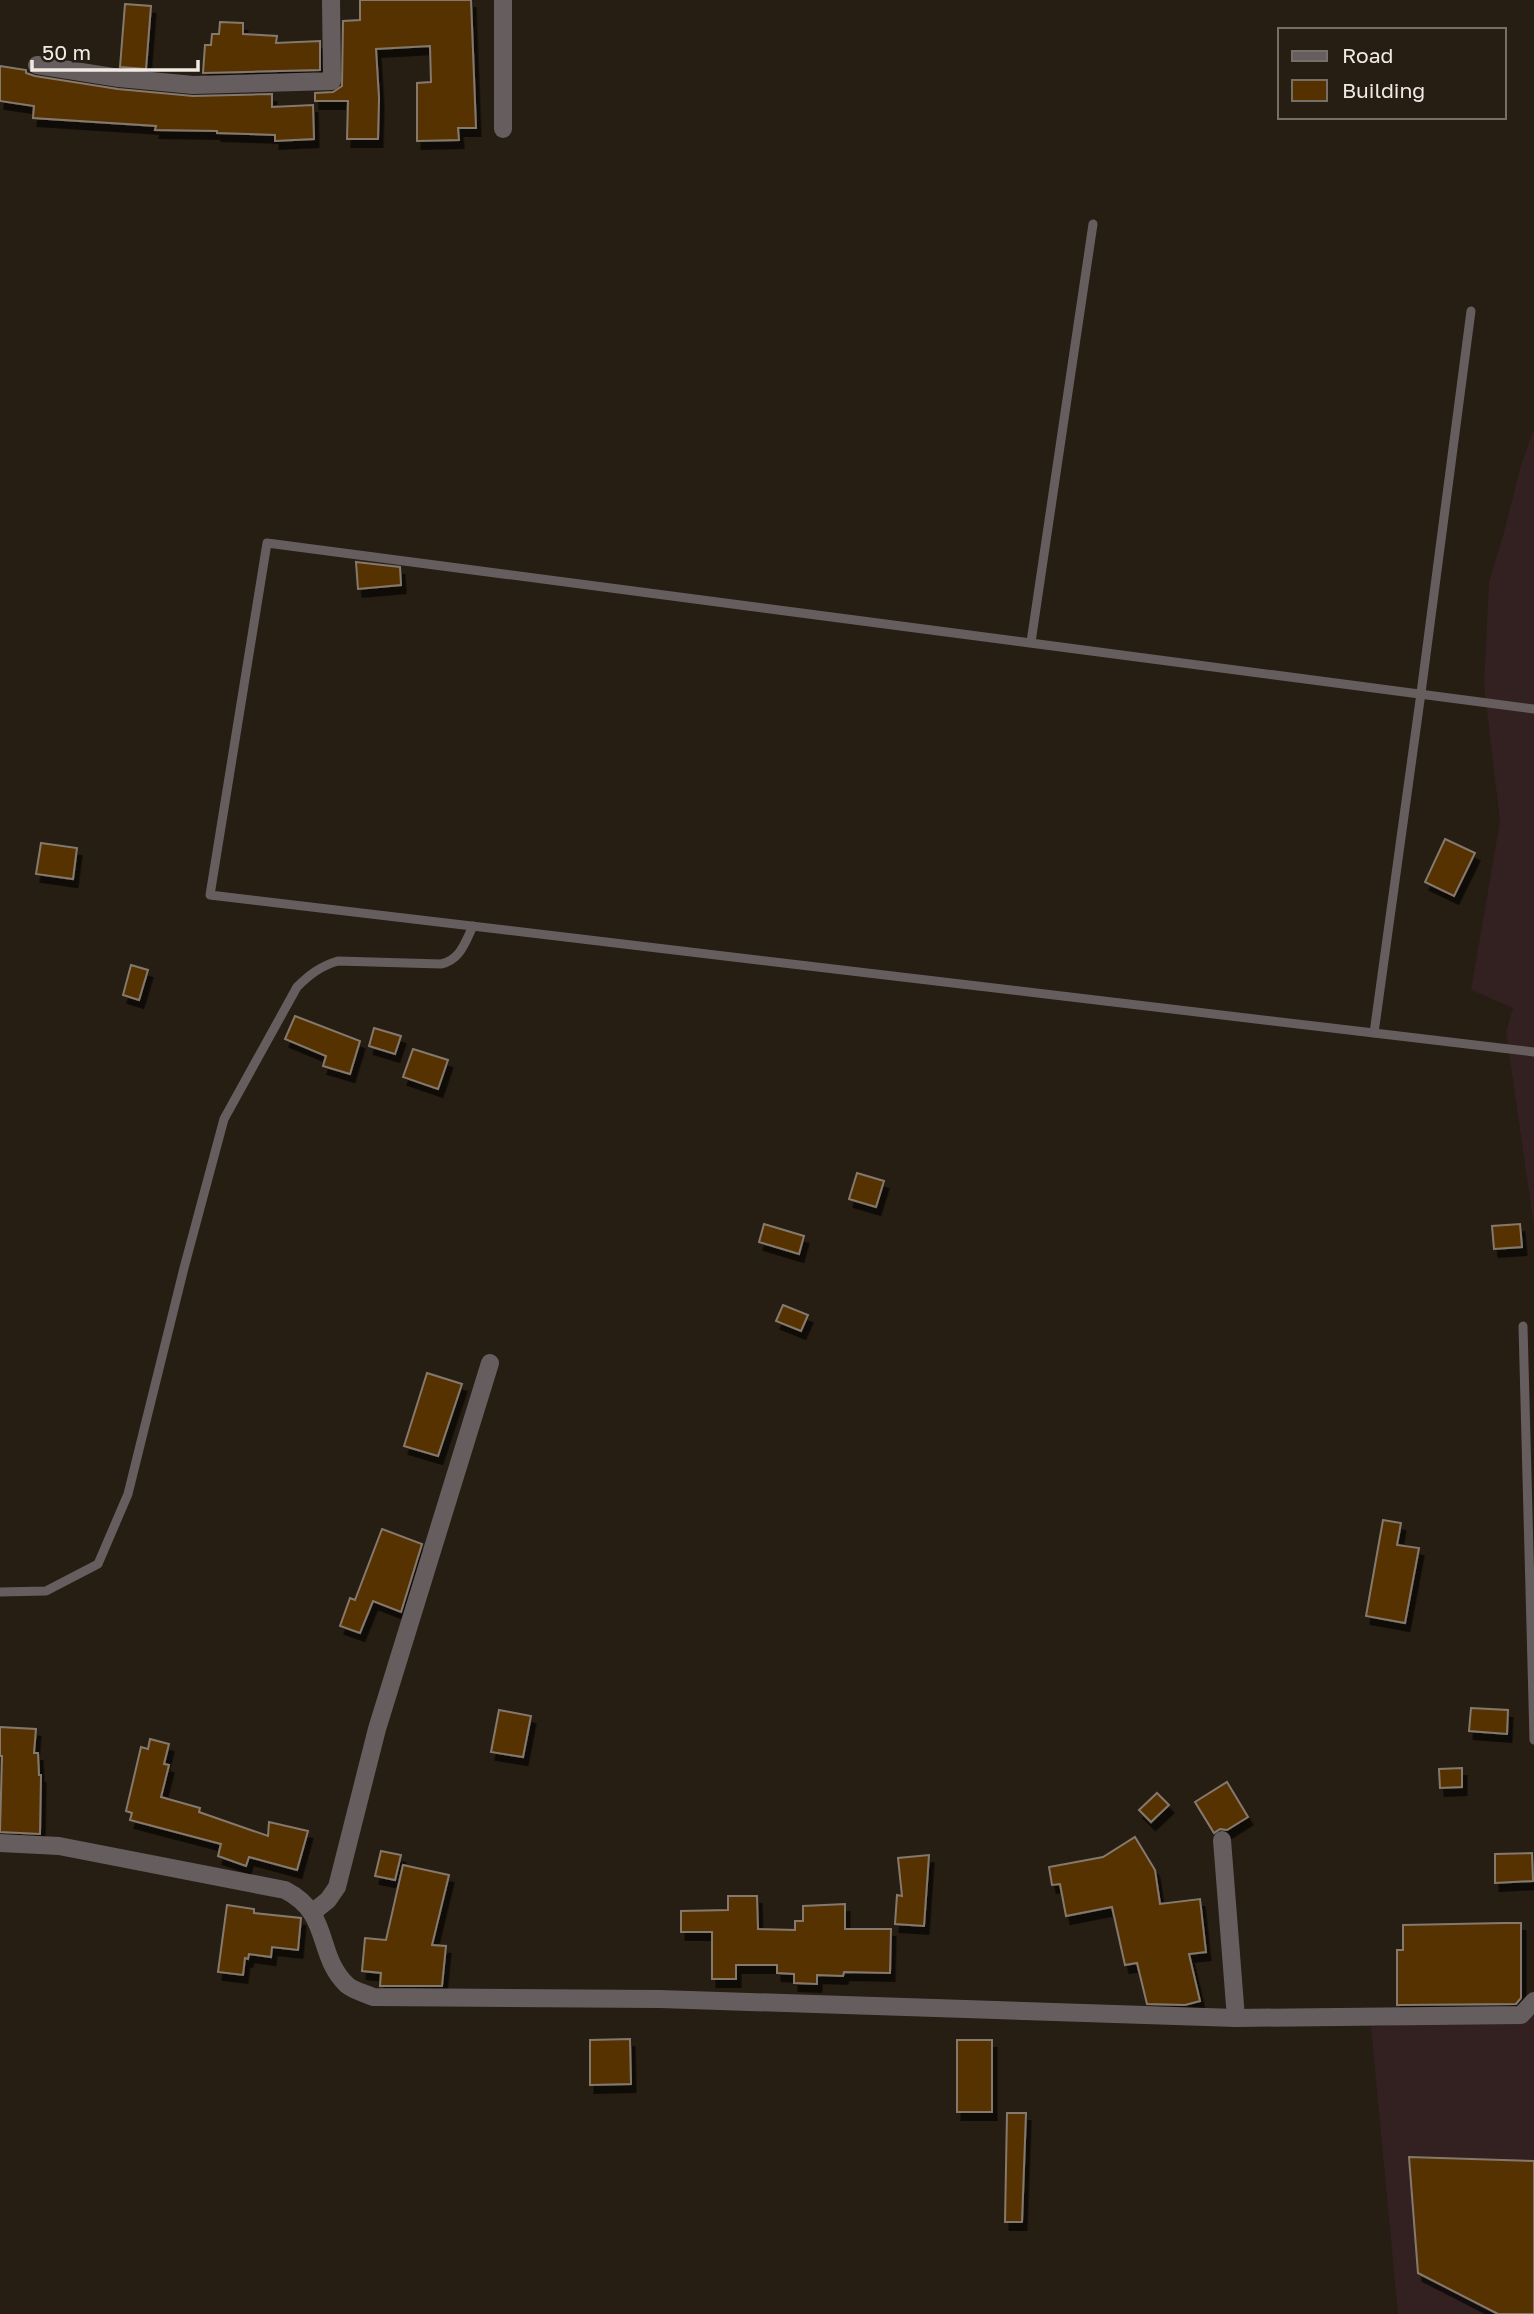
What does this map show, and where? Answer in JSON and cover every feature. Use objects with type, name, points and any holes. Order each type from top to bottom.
[{"type":"street","points":[[37,65],[119,78],[192,85],[332,81],[331,0]]},
{"type":"street","points":[[503,0],[503,129]]},
{"type":"street","points":[[313,1912],[328,1900],[337,1887],[377,1729],[490,1363]]},
{"type":"street","points":[[1222,1840],[1236,2018]]},
{"type":"street","points":[[0,1843],[59,1846],[285,1890],[301,1898],[313,1912],[335,1970],[349,1987],[373,1997],[660,1999],[1236,2018],[1521,2015],[1534,2001]]},
{"type":"lane","points":[[1031,642],[1093,224]]},
{"type":"lane","points":[[1374,1033],[1471,311]]},
{"type":"lane","points":[[1534,709],[267,543],[210,895],[1534,1052]]},
{"type":"lane","points":[[0,1592],[46,1591],[98,1564],[128,1494],[224,1119],[298,986],[316,970],[338,961],[450,962],[458,955],[473,926]]},
{"type":"lane","points":[[1523,1326],[1534,1740]]},
{"type":"shaded area","points":[[1534,429],[1534,1226],[1506,1032],[1513,1008],[1471,990],[1500,821],[1484,685],[1489,582],[1521,465]]},
{"type":"shaded area","points":[[1534,2016],[1534,2314],[1398,2314],[1371,2027]]},
{"type":"building","points":[[360,0],[471,0],[476,128],[458,128],[459,140],[417,141],[417,83],[431,82],[430,46],[376,49],[378,139],[347,139],[348,101],[315,101],[315,93],[333,92],[342,86],[343,21],[360,20]]},
{"type":"building","points":[[125,4],[151,6],[146,69],[120,67]]},
{"type":"building","points":[[220,22],[243,23],[243,34],[277,36],[276,43],[320,41],[320,70],[203,73],[205,45],[211,45],[212,34],[219,34]]},
{"type":"building","points":[[0,66],[26,70],[26,73],[35,76],[118,89],[193,96],[272,94],[272,107],[313,105],[314,139],[275,141],[275,135],[155,130],[156,126],[33,118],[34,106],[0,101]]},
{"type":"building","points":[[356,562],[400,567],[401,585],[358,589]]},
{"type":"building","points":[[1445,839],[1475,853],[1454,896],[1425,882]]},
{"type":"building","points":[[41,843],[77,848],[73,879],[36,874]]},
{"type":"building","points":[[131,965],[148,970],[139,1000],[123,995]]},
{"type":"building","points":[[295,1016],[360,1041],[350,1074],[323,1066],[326,1056],[285,1039]]},
{"type":"building","points":[[374,1028],[401,1036],[395,1054],[369,1046]]},
{"type":"building","points":[[413,1049],[448,1060],[438,1089],[403,1077]]},
{"type":"building","points":[[857,1173],[884,1181],[876,1207],[849,1199]]},
{"type":"building","points":[[764,1224],[804,1236],[799,1254],[759,1242]]},
{"type":"building","points":[[1520,1224],[1522,1247],[1494,1249],[1492,1226]]},
{"type":"building","points":[[783,1305],[808,1315],[801,1331],[776,1321]]},
{"type":"building","points":[[427,1373],[462,1384],[438,1456],[404,1446]]},
{"type":"building","points":[[1383,1520],[1401,1523],[1397,1545],[1419,1548],[1405,1623],[1366,1616]]},
{"type":"building","points":[[382,1529],[422,1544],[401,1612],[373,1601],[360,1633],[340,1626],[350,1598],[355,1600]]},
{"type":"building","points":[[1471,1708],[1508,1710],[1507,1734],[1469,1731]]},
{"type":"building","points":[[499,1710],[531,1716],[523,1757],[491,1752]]},
{"type":"building","points":[[0,1727],[36,1729],[34,1753],[38,1753],[41,1775],[40,1834],[0,1832]]},
{"type":"building","points":[[150,1739],[169,1744],[164,1764],[169,1765],[161,1797],[200,1808],[199,1812],[268,1836],[269,1822],[308,1831],[297,1870],[249,1857],[246,1866],[218,1856],[221,1844],[130,1820],[132,1813],[126,1811],[141,1747],[148,1749]]},
{"type":"building","points":[[1462,1768],[1462,1787],[1440,1788],[1439,1769]]},
{"type":"building","points":[[1227,1782],[1248,1817],[1227,1830],[1220,1829],[1214,1833],[1195,1802]]},
{"type":"building","points":[[1157,1793],[1169,1805],[1151,1822],[1139,1810]]},
{"type":"building","points":[[1135,1837],[1155,1870],[1160,1904],[1200,1899],[1206,1952],[1189,1954],[1200,2001],[1185,2005],[1147,2004],[1137,1963],[1125,1965],[1112,1907],[1066,1916],[1060,1884],[1052,1885],[1049,1867],[1103,1857]]},
{"type":"building","points":[[381,1851],[401,1855],[395,1880],[375,1876]]},
{"type":"building","points":[[1532,1853],[1533,1881],[1495,1883],[1495,1854]]},
{"type":"building","points":[[929,1855],[924,1926],[895,1924],[897,1895],[902,1896],[898,1858]]},
{"type":"building","points":[[403,1865],[449,1875],[432,1945],[446,1946],[442,1986],[380,1986],[381,1973],[362,1971],[365,1938],[386,1940]]},
{"type":"building","points":[[728,1896],[757,1896],[758,1929],[795,1930],[795,1921],[803,1921],[803,1906],[845,1904],[845,1929],[891,1929],[890,1973],[844,1972],[843,1976],[817,1975],[817,1984],[794,1983],[794,1974],[777,1973],[777,1965],[736,1965],[736,1979],[712,1979],[712,1932],[681,1932],[681,1911],[728,1910]]},
{"type":"building","points":[[227,1905],[254,1909],[254,1913],[301,1918],[298,1950],[272,1947],[271,1957],[249,1954],[248,1959],[245,1958],[243,1975],[218,1972]]},
{"type":"building","points":[[1521,1923],[1521,1998],[1516,2004],[1397,2005],[1397,1950],[1403,1950],[1403,1925]]},
{"type":"building","points":[[630,2039],[631,2084],[590,2085],[590,2040]]},
{"type":"building","points":[[957,2040],[992,2040],[992,2112],[957,2112]]},
{"type":"building","points":[[1007,2113],[1026,2113],[1022,2222],[1005,2222]]},
{"type":"building","points":[[1409,2157],[1534,2161],[1534,2314],[1498,2314],[1418,2273]]}]
